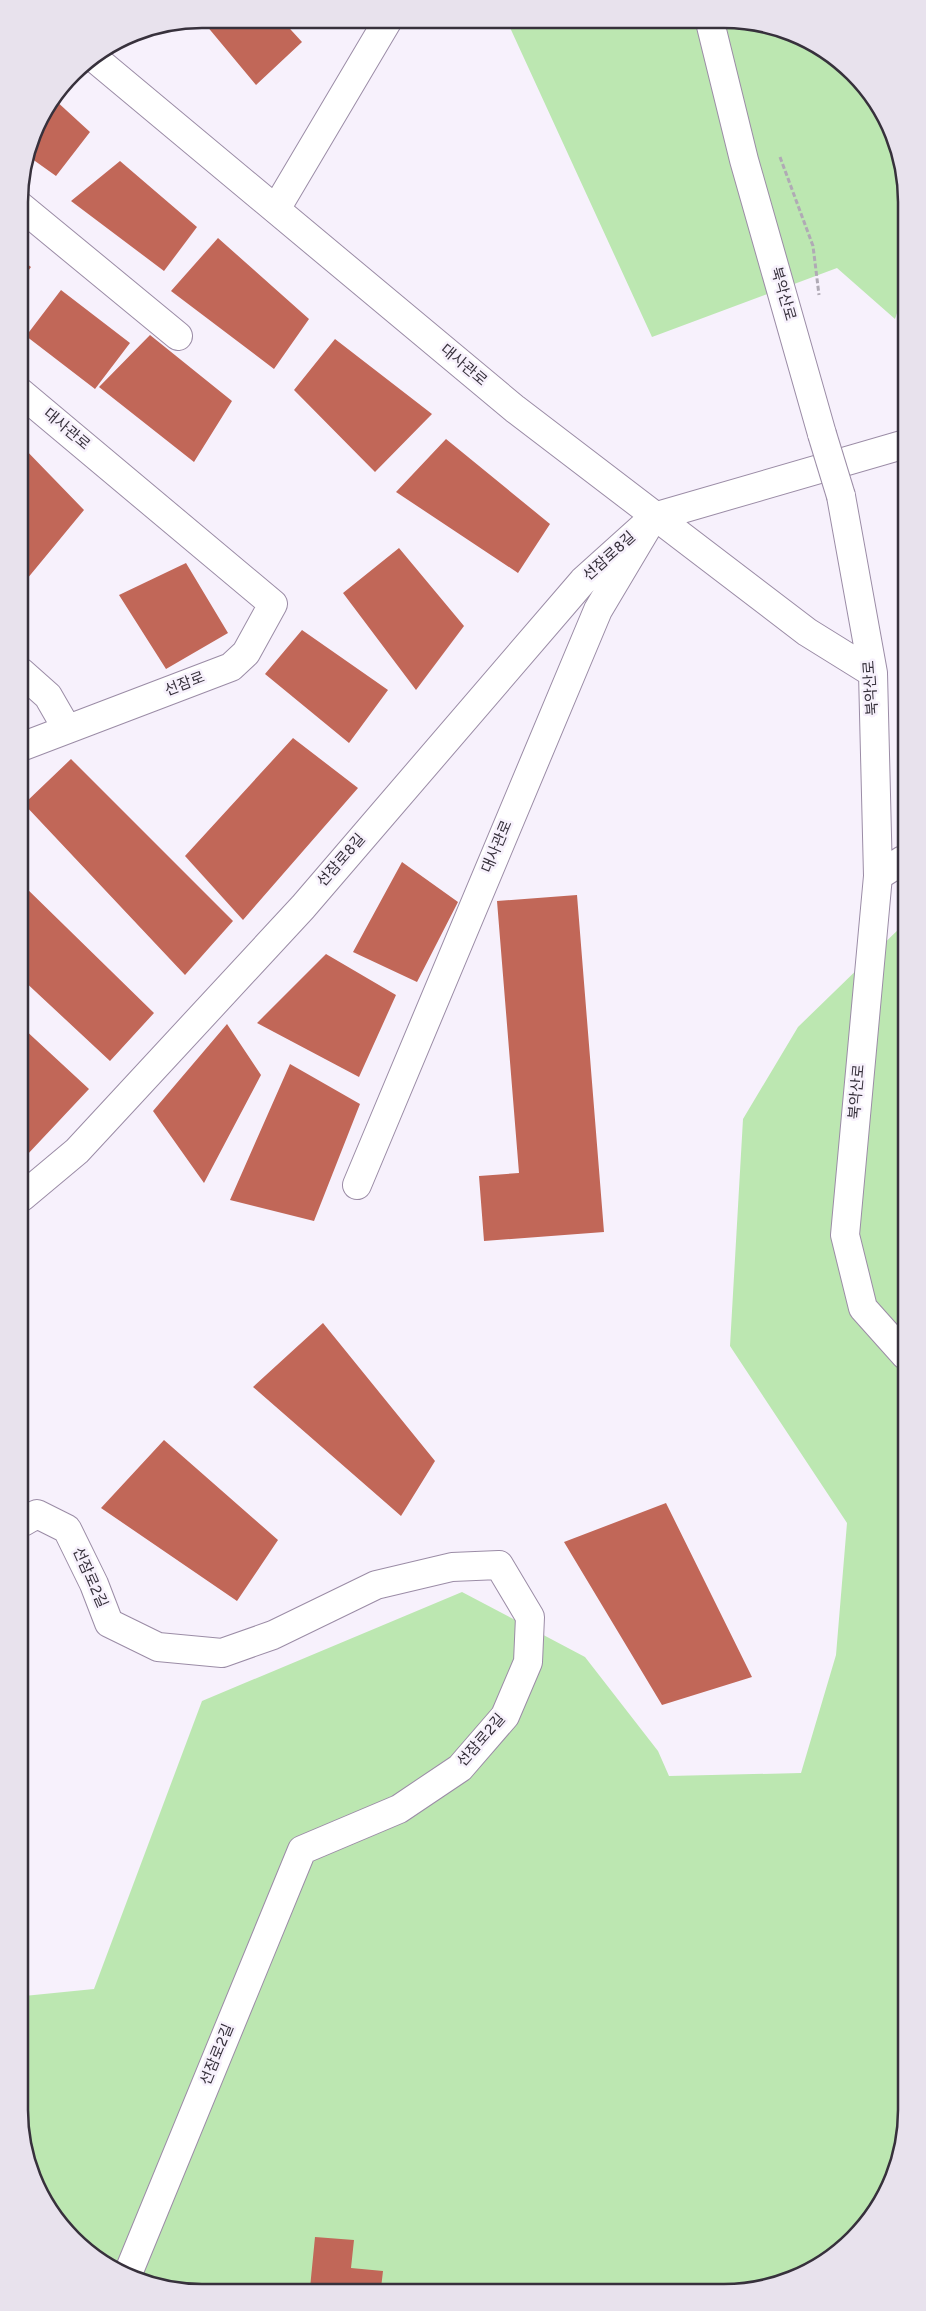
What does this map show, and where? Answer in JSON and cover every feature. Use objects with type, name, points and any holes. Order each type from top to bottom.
[{"type":"street","points":[[276,209],[383,28]]},
{"type":"street","name":"북악산로","points":[[711,28],[744,160],[841,496],[873,673],[878,876],[845,1235],[863,1308],[898,1347]]},
{"type":"street","name":"대사관로","points":[[99,62],[515,409],[807,632],[873,673]]},
{"type":"street","points":[[28,212],[178,336]]},
{"type":"street","name":"대사관로","points":[[28,399],[272,604]]},
{"type":"street","points":[[654,517],[898,446]]},
{"type":"street","name":"대사관로","points":[[357,1185],[598,610],[654,517]]},
{"type":"street","name":"선잠로8길","points":[[28,1192],[77,1152],[304,906],[583,581],[654,517]]},
{"type":"street","name":"선잠로","points":[[28,744],[231,667],[246,653],[272,604]]},
{"type":"street","points":[[28,678],[48,696],[67,729]]},
{"type":"street","points":[[878,876],[898,863]]},
{"type":"street","name":"선잠로2길","points":[[28,1519],[38,1514],[67,1529],[94,1584],[109,1623],[158,1647],[222,1654],[273,1635],[376,1585],[452,1567],[499,1565],[530,1617],[528,1662],[505,1716],[460,1768],[399,1809],[302,1850],[130,2268]]},
{"type":"green space","points":[[510,28],[724,28],[747,29],[780,37],[801,45],[839,71],[863,96],[885,135],[893,157],[897,179],[898,310],[895,319],[837,268],[652,337]]},
{"type":"green space","points":[[898,930],[898,2121],[889,2165],[875,2196],[855,2224],[821,2254],[791,2270],[769,2278],[747,2282],[724,2284],[202,2284],[168,2280],[125,2266],[87,2240],[63,2215],[41,2176],[33,2154],[29,2132],[28,2109],[28,1996],[94,1989],[202,1701],[462,1592],[585,1657],[658,1751],[669,1776],[801,1773],[836,1655],[847,1523],[730,1346],[743,1119],[798,1027]]},
{"type":"building","points":[[208,28],[289,28],[302,42],[256,85]]},
{"type":"building","points":[[58,103],[90,132],[56,176],[33,159],[45,125]]},
{"type":"building","points":[[120,161],[197,227],[164,271],[71,201]]},
{"type":"building","points":[[218,238],[309,319],[274,369],[171,291]]},
{"type":"building","points":[[61,290],[130,343],[95,389],[28,338],[28,333]]},
{"type":"building","points":[[150,335],[232,401],[194,462],[99,387]]},
{"type":"building","points":[[335,339],[432,414],[375,472],[294,390]]},
{"type":"building","points":[[446,439],[550,524],[518,573],[396,492]]},
{"type":"building","points":[[28,452],[84,510],[28,578]]},
{"type":"building","points":[[399,548],[464,626],[416,690],[343,593]]},
{"type":"building","points":[[186,563],[228,633],[166,669],[119,595]]},
{"type":"building","points":[[302,630],[388,690],[349,743],[265,674]]},
{"type":"building","points":[[293,738],[358,788],[243,920],[185,856]]},
{"type":"building","points":[[71,759],[233,921],[185,975],[28,808],[28,800]]},
{"type":"building","points":[[402,862],[458,902],[417,982],[353,952]]},
{"type":"building","points":[[28,890],[154,1013],[110,1061],[28,985]]},
{"type":"building","points":[[577,895],[604,1232],[484,1241],[479,1176],[519,1173],[497,901]]},
{"type":"building","points":[[326,954],[396,995],[359,1077],[257,1023]]},
{"type":"building","points":[[227,1024],[261,1075],[204,1183],[153,1111]]},
{"type":"building","points":[[28,1033],[89,1089],[28,1154]]},
{"type":"building","points":[[290,1064],[360,1104],[314,1221],[230,1200]]},
{"type":"building","points":[[323,1323],[435,1461],[401,1516],[253,1387]]},
{"type":"building","points":[[164,1440],[278,1540],[237,1601],[101,1508]]},
{"type":"building","points":[[666,1503],[752,1677],[662,1705],[564,1542]]},
{"type":"building","points":[[315,2237],[354,2240],[351,2268],[383,2271],[381,2284],[310,2284]]}]
